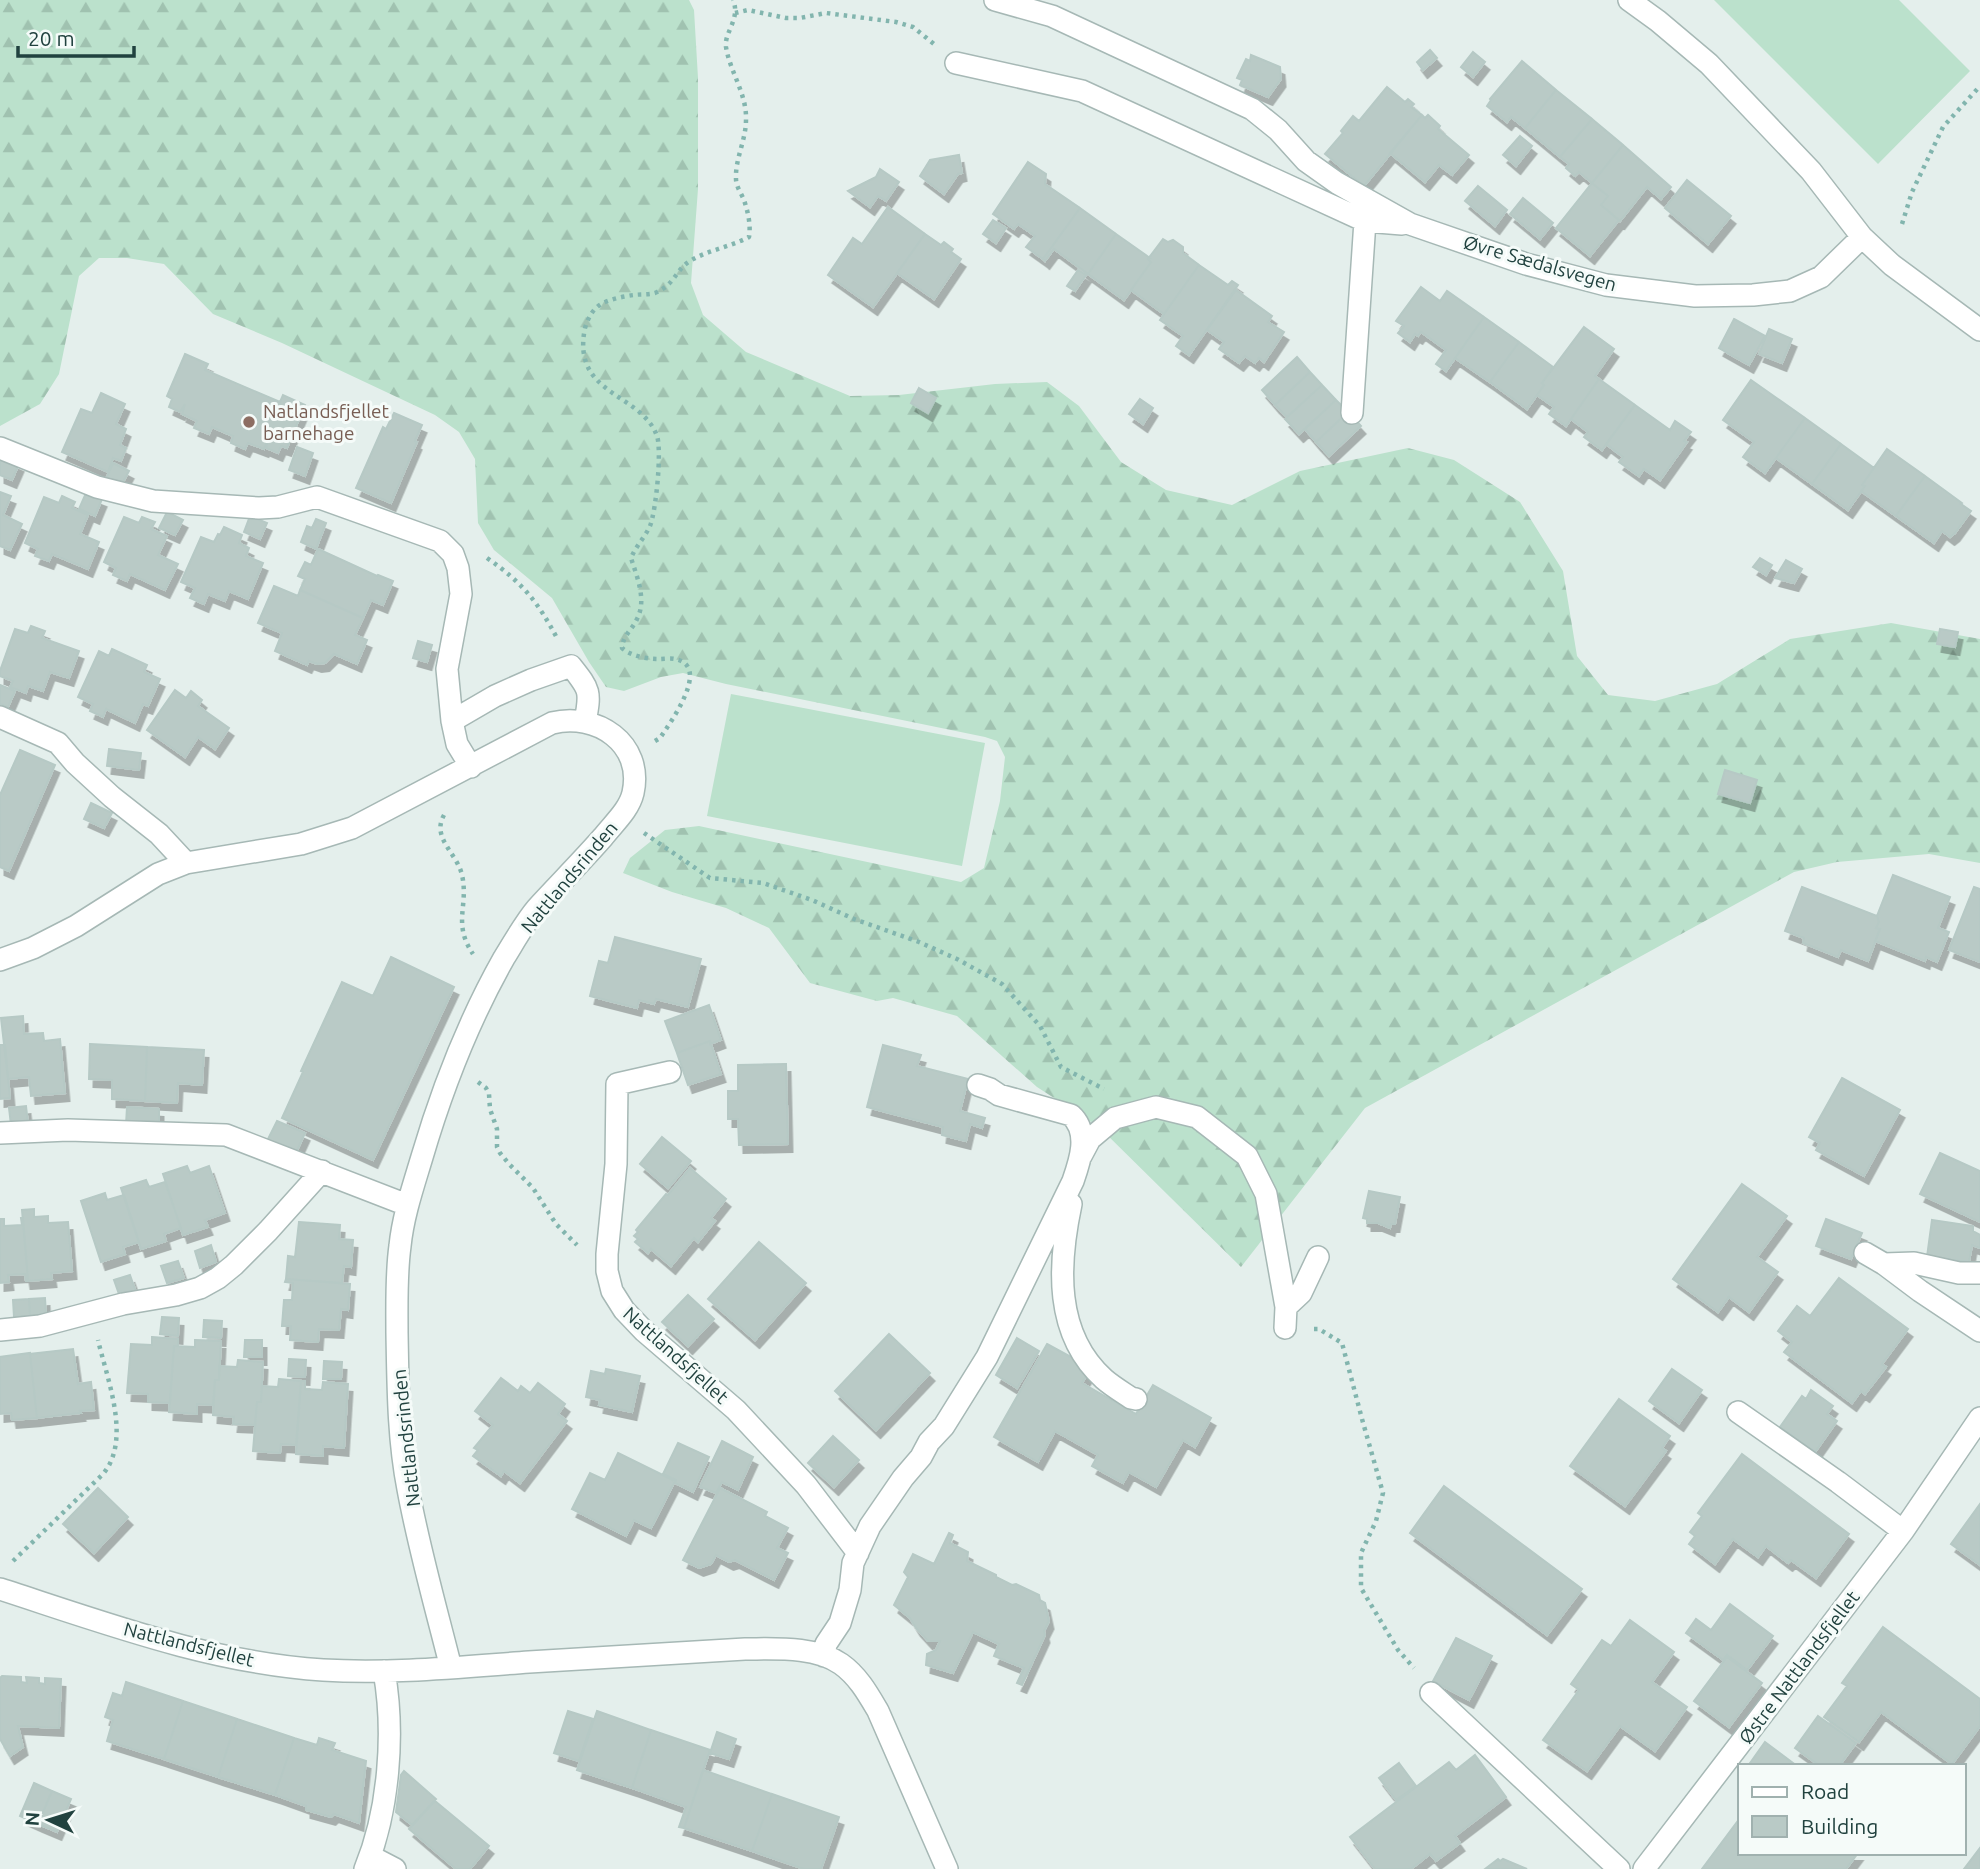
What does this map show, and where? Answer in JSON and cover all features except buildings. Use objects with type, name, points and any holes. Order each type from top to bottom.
[{"type":"street","name":"Øvre Sædalsvegen","points":[[995,0],[1052,16],[1252,109],[1278,130],[1306,161],[1337,183],[1410,225],[1526,264],[1606,285],[1695,296],[1753,295],[1790,291],[1821,277],[1862,237]]},
{"type":"street","points":[[1629,0],[1718,72],[1811,172],[1862,237],[1892,264],[1980,330]]},
{"type":"street","name":"Øvre Sædalsvegen","points":[[956,63],[1082,91],[1366,221],[1410,225]]},
{"type":"street","points":[[1352,413],[1366,221]]},
{"type":"street","points":[[0,449],[97,487],[153,501],[259,508],[278,507],[317,497],[440,541],[453,554],[458,568],[461,594],[447,669],[457,744],[471,767]]},
{"type":"street","points":[[452,721],[495,696],[571,666],[589,691],[584,722]]},
{"type":"street","points":[[0,717],[58,743],[75,763],[159,834],[186,863]]},
{"type":"street","points":[[0,960],[33,948],[76,926],[158,874],[186,863],[301,844],[352,828],[552,723],[564,720],[603,728],[618,738],[630,754]]},
{"type":"street","name":"Nattlandsrinden","points":[[452,1668],[407,1486],[400,1424],[397,1297],[400,1247],[407,1205],[432,1121],[471,1022],[505,957],[535,911],[625,811],[633,792],[634,772],[630,754]]},
{"type":"street","name":"Nattlandsfjellet","points":[[670,1072],[617,1084],[616,1164],[607,1254],[607,1271],[612,1291],[624,1310],[644,1331],[736,1410],[806,1485],[858,1553]]},
{"type":"street","points":[[978,1085],[999,1095],[1071,1115],[1078,1121],[1082,1154],[1065,1234],[1063,1300],[1069,1325],[1091,1365],[1105,1380],[1136,1399]]},
{"type":"street","points":[[824,1656],[826,1644],[840,1623],[850,1590],[853,1563],[870,1526],[929,1442],[944,1426],[987,1357],[1073,1181],[1090,1139],[1115,1118],[1156,1107],[1196,1117],[1247,1156],[1266,1194],[1286,1318]]},
{"type":"street","points":[[0,1133],[68,1130],[226,1135],[407,1205]]},
{"type":"street","points":[[0,1330],[40,1326],[123,1304],[200,1288],[234,1265],[322,1171]]},
{"type":"street","points":[[1865,1252],[1980,1331]]},
{"type":"street","points":[[1286,1318],[1318,1257]]},
{"type":"street","points":[[1884,1264],[1914,1263],[1959,1272],[1980,1273]]},
{"type":"street","points":[[1738,1412],[1903,1531]]},
{"type":"street","name":"Østre Nattlandsfjellet","points":[[1644,1869],[1903,1531],[1980,1418]]},
{"type":"street","name":"Nattlandsfjellet","points":[[0,1589],[127,1630],[204,1651],[257,1662],[321,1670],[452,1668],[745,1649],[788,1650],[824,1656],[853,1675],[878,1711],[947,1869]]},
{"type":"street","points":[[384,1671],[389,1701],[388,1762],[381,1810],[367,1863],[395,1869]]},
{"type":"street","points":[[1431,1693],[1619,1869]]},
{"type":"path","points":[[630,754],[660,738],[684,701],[689,685],[689,671],[682,662],[673,658],[648,659],[627,653],[622,648],[622,640],[638,618],[640,584],[631,558],[651,524],[657,477],[658,438],[652,426],[636,409],[600,385],[586,360],[583,340],[588,318],[602,303],[635,294],[650,295],[668,287],[688,262],[733,246],[749,237],[751,227],[736,181],[746,122],[744,99],[725,44],[735,13],[733,0]]},
{"type":"path","points":[[735,13],[748,10],[786,18],[826,13],[906,24],[956,63]]},
{"type":"path","points":[[1902,224],[1912,192],[1943,127],[1980,86]]},
{"type":"path","points":[[453,554],[468,547],[513,577],[544,613],[571,666]]},
{"type":"path","points":[[449,778],[456,798],[439,827],[461,872],[461,929],[472,953],[493,979]]},
{"type":"path","points":[[625,811],[643,832],[710,878],[763,883],[812,900],[957,958],[1002,984],[1040,1026],[1061,1067],[1110,1093],[1131,1114]]},
{"type":"path","points":[[453,1069],[486,1088],[498,1129],[500,1153],[533,1188],[565,1235],[607,1271]]},
{"type":"path","points":[[9,1565],[103,1474],[112,1460],[116,1416],[92,1314]]},
{"type":"path","points":[[1286,1318],[1319,1329],[1342,1343],[1384,1493],[1376,1521],[1361,1553],[1361,1588],[1398,1650],[1431,1693]]},
{"type":"green space","points":[[0,0],[689,0],[694,10],[698,78],[698,189],[691,283],[703,315],[746,352],[850,396],[899,395],[995,384],[1047,382],[1079,406],[1121,462],[1166,490],[1232,505],[1300,471],[1408,448],[1454,460],[1520,502],[1563,571],[1577,656],[1608,695],[1655,701],[1717,684],[1790,639],[1891,623],[1980,639],[1980,863],[1929,854],[1837,862],[1794,872],[1365,1108],[1241,1267],[1099,1127],[1037,1087],[957,1016],[893,998],[877,1001],[810,983],[769,928],[726,908],[672,892],[623,873],[630,858],[665,830],[699,826],[961,882],[984,868],[1000,801],[1005,757],[997,741],[683,673],[661,677],[624,691],[606,687],[552,598],[494,550],[478,523],[475,459],[459,432],[435,415],[282,343],[213,314],[164,264],[127,258],[99,258],[79,276],[59,374],[40,404],[0,426]]},
{"type":"green space","points":[[1714,0],[1899,0],[1970,71],[1878,164]]},
{"type":"green space","points":[[731,694],[985,743],[962,866],[707,816]]},
{"type":"place","name":"Natlandsfjellet barnehage","points":[[249,422]]}]
